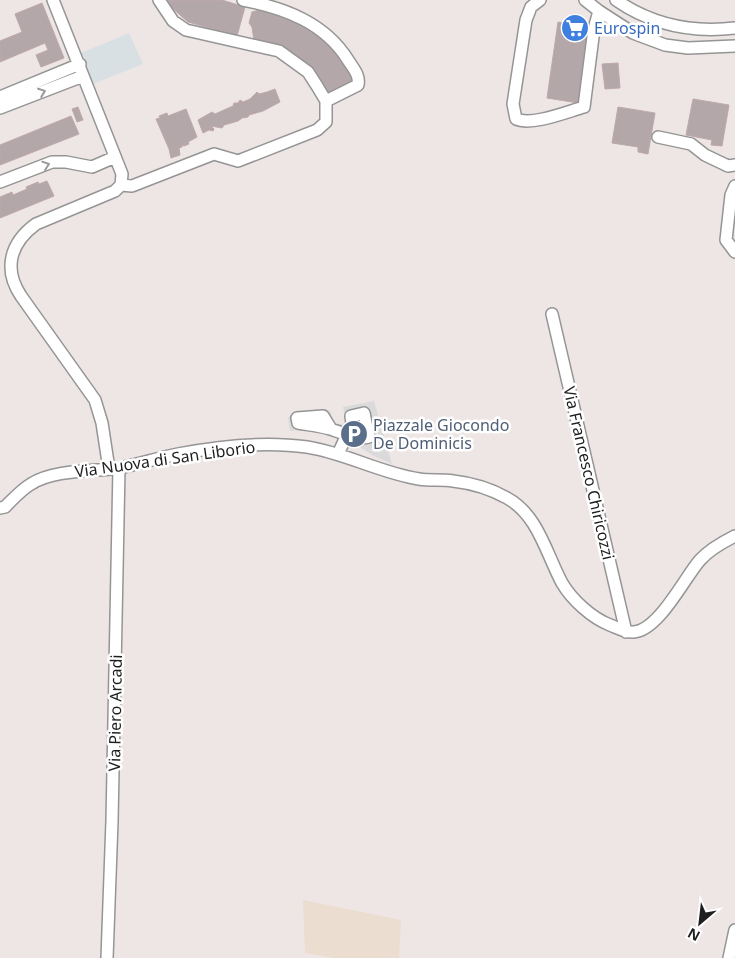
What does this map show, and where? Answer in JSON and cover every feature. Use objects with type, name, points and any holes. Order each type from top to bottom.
[{"type":"street","points":[[53,0],[122,174],[121,185],[132,186],[214,154],[238,161],[317,130],[326,122],[326,101],[308,72],[279,51],[186,30],[173,21],[159,0]]},
{"type":"street","points":[[243,0],[259,3],[299,16],[324,32],[342,50],[358,75],[358,85],[326,101]]},
{"type":"street","points":[[540,0],[531,7],[526,20],[513,104],[516,119],[523,122],[584,107],[598,11]]},
{"type":"street","points":[[585,0],[598,11],[633,33],[665,44],[688,48],[735,46]]},
{"type":"street","points":[[616,0],[635,12],[659,23],[693,29],[735,28]]},
{"type":"street","points":[[0,97],[82,70]]},
{"type":"street","points":[[0,108],[82,70]]},
{"type":"street","points":[[658,137],[691,144],[712,159],[728,166],[735,166]]},
{"type":"street","points":[[0,182],[52,162],[66,162],[92,167],[115,156]]},
{"type":"street","name":"Via Piero Arcadi","points":[[107,958],[112,821],[114,468],[95,400],[14,286],[11,261],[18,240],[36,224],[115,192],[121,185]]},
{"type":"street","points":[[734,192],[726,240],[735,252]]},
{"type":"street","name":"Via Francesco Chiricozzi","points":[[552,314],[626,632]]},
{"type":"street","points":[[331,429],[347,435],[338,454]]},
{"type":"street","name":"Via Nuova di San Liborio","points":[[0,508],[5,507],[31,484],[54,475],[114,468],[178,454],[256,445],[306,447],[338,454],[419,479],[453,481],[483,488],[508,498],[528,515],[563,585],[581,606],[604,623],[626,632]]},
{"type":"street","points":[[626,632],[637,632],[650,624],[672,602],[700,560],[716,547],[735,536]]},
{"type":"street","points":[[729,958],[735,930]]},
{"type":"shaded area","points":[[129,33],[143,64],[88,86],[76,55]]},
{"type":"shaded area","name":"Piazzale Giocondo De Dominicis","points":[[374,401],[392,464],[342,438],[303,430],[290,431],[288,417],[330,410],[334,425],[347,423],[343,407]]},
{"type":"shaded area","points":[[303,900],[401,920],[399,958],[334,958],[305,953]]},
{"type":"building","points":[[167,0],[222,0],[245,7],[237,36],[188,22],[171,7]]},
{"type":"building","points":[[42,3],[64,58],[41,67],[36,55],[48,50],[45,43],[0,62],[0,41],[22,32],[15,14]]},
{"type":"building","points":[[259,10],[279,13],[309,27],[330,45],[357,85],[327,95],[300,58],[254,41],[252,27],[249,23],[252,12]]},
{"type":"building","points":[[558,22],[588,27],[578,103],[547,98]]},
{"type":"building","points":[[618,63],[620,88],[605,89],[602,64]]},
{"type":"building","points":[[275,89],[280,102],[263,111],[224,125],[222,128],[211,126],[214,129],[213,131],[209,130],[203,133],[198,120],[212,112],[215,114],[233,106],[234,103],[238,103],[240,100],[243,102],[250,99],[257,92],[259,94]]},
{"type":"building","points":[[693,99],[729,105],[722,146],[711,145],[712,140],[686,135]]},
{"type":"building","points":[[78,107],[83,120],[77,122],[72,109]]},
{"type":"building","points":[[618,107],[655,113],[648,154],[638,152],[638,147],[612,143]]},
{"type":"building","points":[[186,109],[197,137],[188,142],[189,144],[182,145],[179,148],[180,155],[171,158],[156,119],[167,113],[168,116]]},
{"type":"building","points":[[71,116],[79,134],[0,165],[0,145]]},
{"type":"building","points":[[47,181],[54,196],[0,218],[0,197],[12,192],[13,195],[38,182],[39,184]]},
{"type":"place","name":"Eurospin","points":[[575,28]]},
{"type":"place","name":"Piazzale Giocondo De Dominicis","points":[[354,434]]}]
